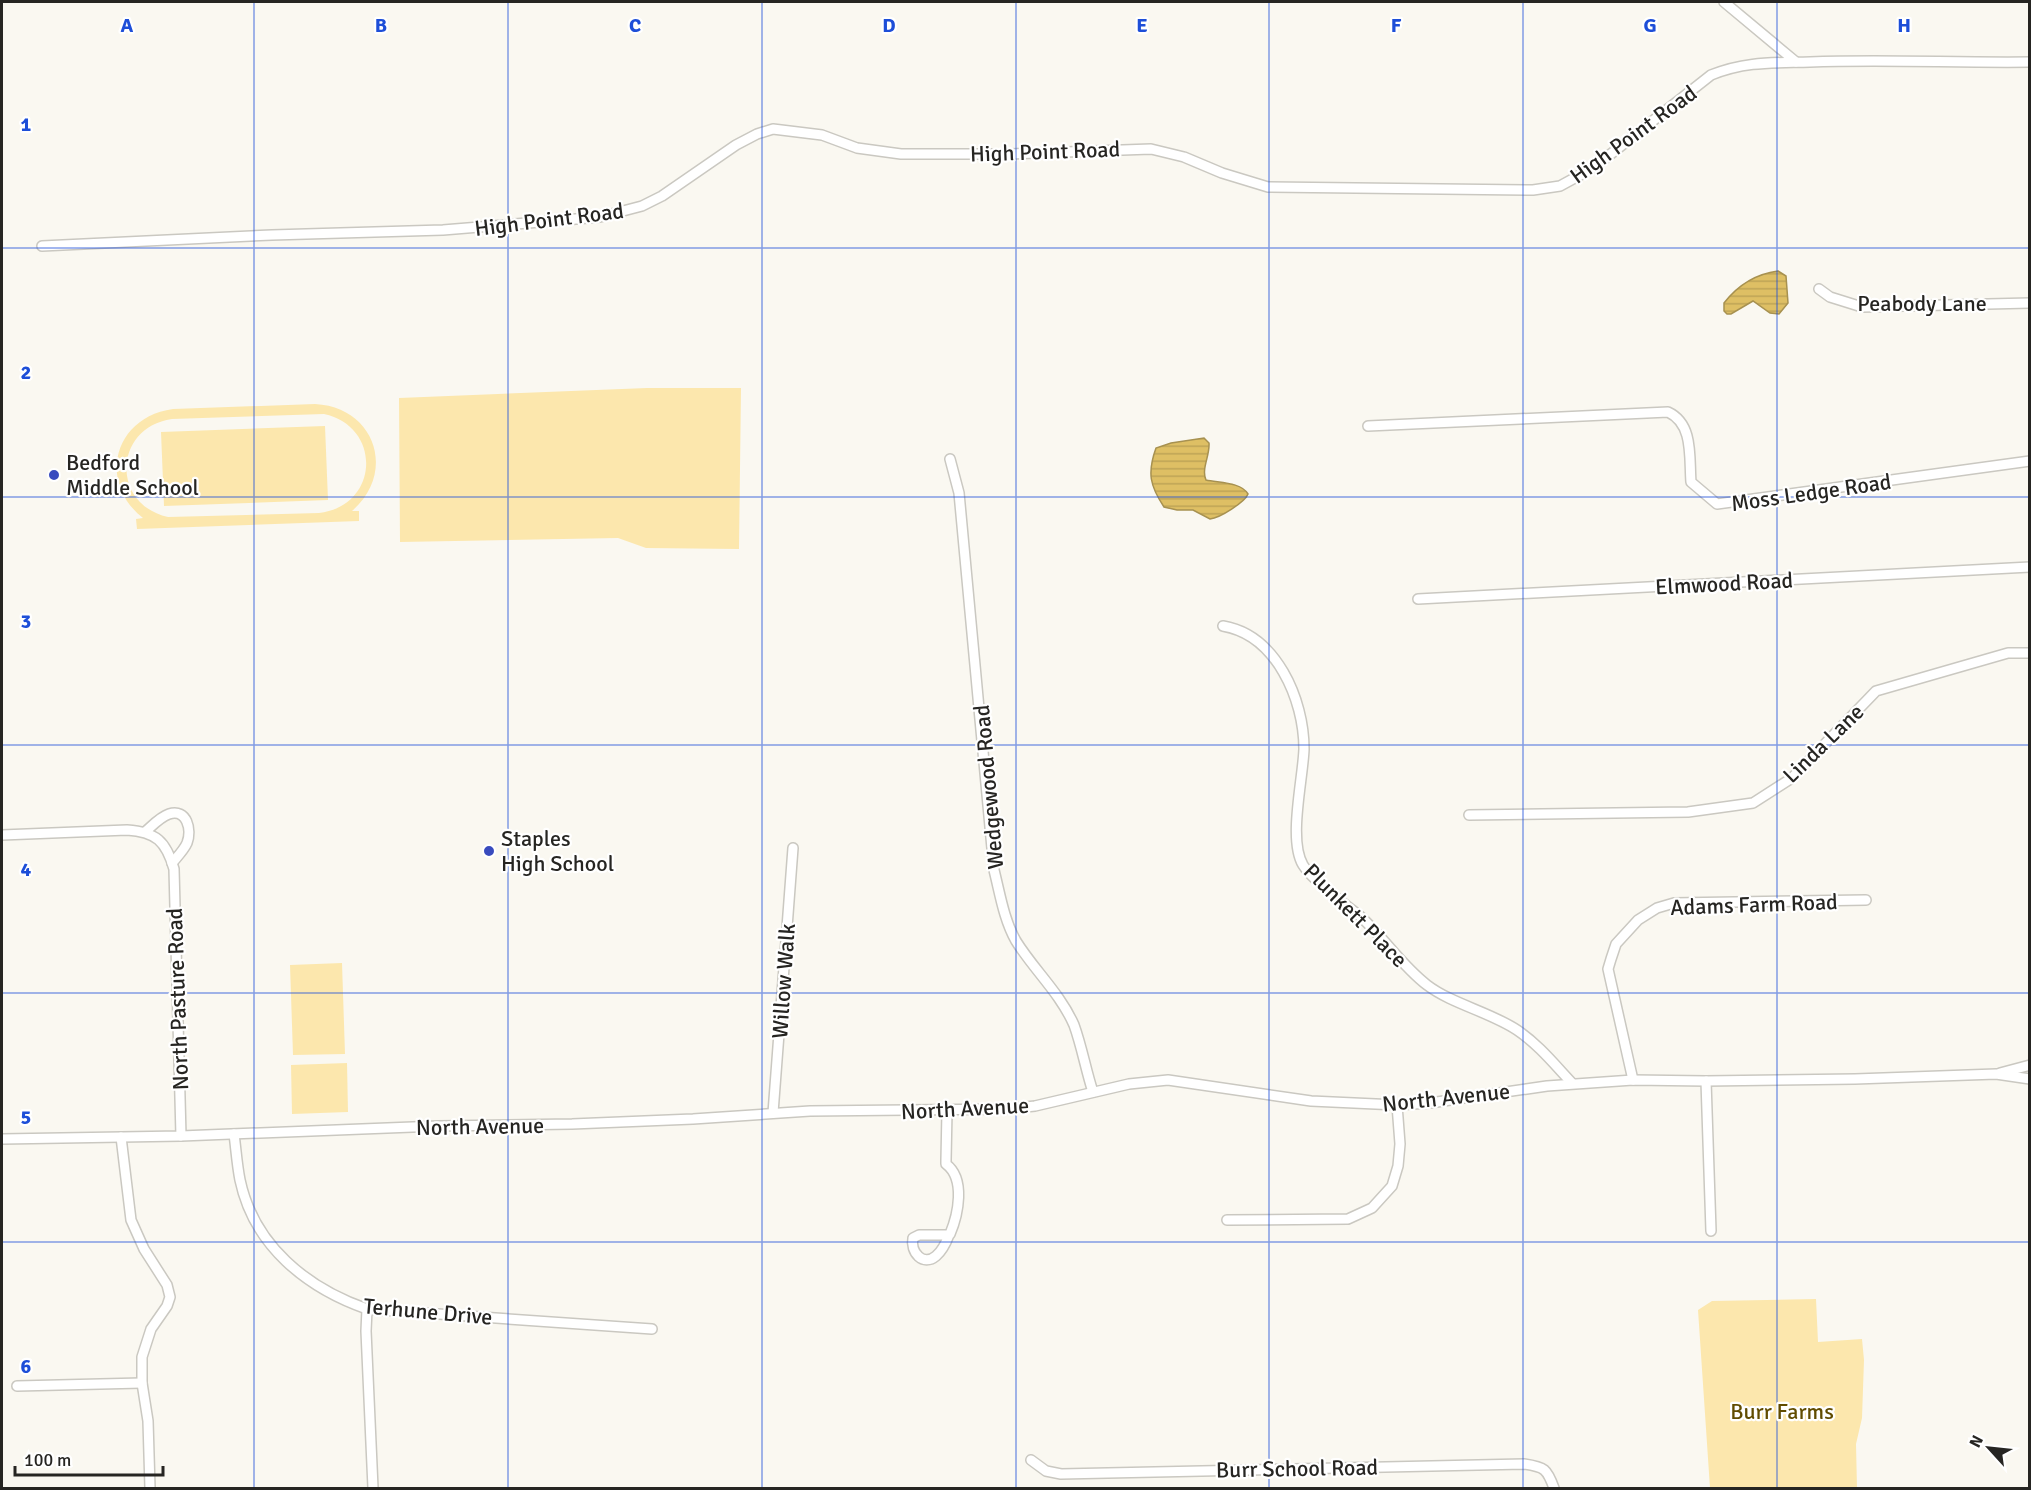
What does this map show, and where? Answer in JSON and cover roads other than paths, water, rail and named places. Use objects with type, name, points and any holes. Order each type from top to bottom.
[{"type":"street","points":[[1724,2],[1796,62]]},
{"type":"street","name":"High Point Road","points":[[42,246],[272,235],[443,230],[600,217],[624,212],[652,201],[736,145],[773,129],[822,135],[857,148],[901,154],[1009,154],[1151,149],[1184,157],[1222,173],[1268,186],[1533,190],[1560,186],[1593,168],[1711,75],[1747,64],[1839,61],[2030,62]]},
{"type":"street","name":"Peabody Lane","points":[[1819,290],[1830,297],[1862,307],[2030,303]]},
{"type":"street","name":"Moss Ledge Road","points":[[1368,426],[1668,412],[1680,420],[1687,430],[1691,482],[1717,504],[2030,461]]},
{"type":"street","name":"Wedgewood Road","points":[[950,459],[959,493],[994,870],[999,893],[1007,922],[1016,940],[1052,987],[1074,1025],[1093,1092]]},
{"type":"street","name":"Elmwood Road","points":[[1418,599],[2030,567]]},
{"type":"street","name":"Plunkett Place","points":[[1223,626],[1238,628],[1269,652],[1283,670],[1291,690],[1300,718],[1304,746],[1296,843],[1304,866],[1366,922],[1428,986],[1516,1029],[1537,1045],[1572,1083]]},
{"type":"street","name":"Linda Lane","points":[[1469,815],[1688,812],[1753,803],[1792,778],[1876,691],[2008,653],[2030,653]]},
{"type":"street","points":[[2,835],[127,830],[145,832],[168,814],[177,813],[188,821],[189,831],[187,843],[172,863]]},
{"type":"street","name":"North Pasture Road","points":[[145,832],[162,843],[169,853],[174,869],[181,1136]]},
{"type":"street","name":"Willow Walk","points":[[773,1113],[793,848]]},
{"type":"street","name":"Adams Farm Road","points":[[1633,1080],[1608,969],[1616,944],[1638,920],[1657,908],[1674,903],[1866,900]]},
{"type":"street","name":"North Avenue","points":[[1996,1074],[2030,1065]]},
{"type":"street","name":"North Avenue","points":[[2,1139],[181,1136],[693,1119],[773,1113],[1006,1110],[1035,1106],[1129,1084],[1168,1080],[1311,1101],[1397,1105],[1572,1083],[1633,1080],[1856,1079],[1996,1074],[2030,1079]]},
{"type":"street","points":[[1706,1081],[1711,1231]]},
{"type":"street","points":[[1227,1220],[1348,1219],[1372,1208],[1392,1186],[1398,1167],[1400,1144],[1397,1105]]},
{"type":"street","points":[[947,1111],[945,1160],[946,1164],[952,1168],[958,1188],[955,1222],[949,1235]]},
{"type":"street","name":"Terhune Drive","points":[[234,1134],[240,1181],[250,1213],[275,1251],[292,1268],[320,1288],[367,1310],[652,1329]]},
{"type":"street","points":[[121,1137],[131,1220],[144,1249],[166,1285],[170,1297],[152,1329],[144,1349],[142,1366],[142,1383],[148,1421],[150,1488]]},
{"type":"street","points":[[367,1310],[373,1488]]},
{"type":"street","points":[[17,1386],[142,1383]]},
{"type":"street","name":"Burr School Road","points":[[1031,1460],[1046,1470],[1061,1474],[1524,1464],[1543,1468],[1554,1488]]},
{"type":"place","name":"Bedford Middle School","points":[[54,475]]},
{"type":"place","name":"Staples High School","points":[[489,851]]},
{"type":"park label","name":"Burr Farms","points":[[1782,1411]]}]
